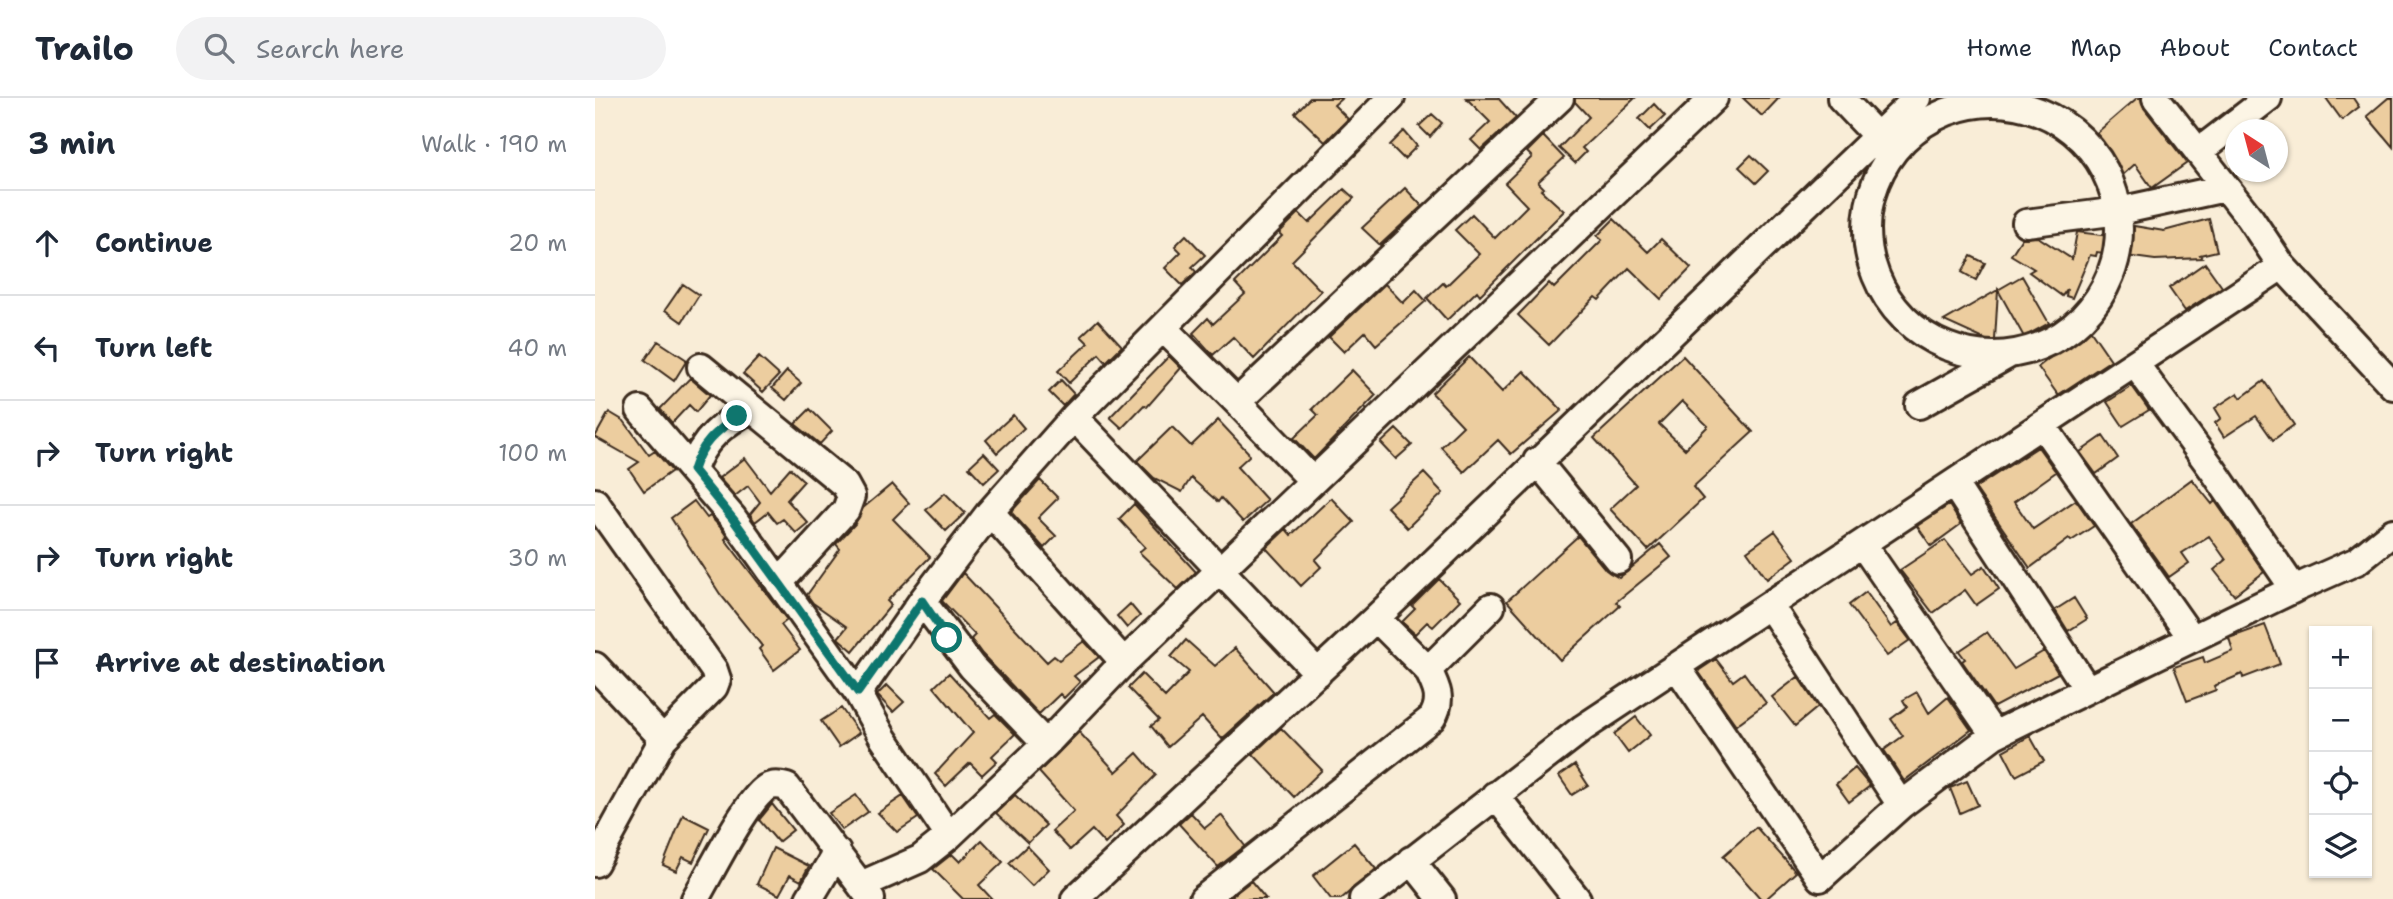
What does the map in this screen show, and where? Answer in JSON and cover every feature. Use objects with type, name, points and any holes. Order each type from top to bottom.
[{"type":"street","points":[[858,692],[922,601],[990,512],[1074,417],[1391,98]]},
{"type":"street","points":[[1237,402],[1560,98]]},
{"type":"street","points":[[1841,98],[1877,136]]},
{"type":"street","points":[[1075,899],[1376,618],[1917,98]]},
{"type":"street","points":[[2156,98],[2250,218],[2281,267],[2393,386]]},
{"type":"street","points":[[2198,152],[2268,98]]},
{"type":"street","points":[[695,899],[748,810],[764,789],[775,784],[787,787],[866,892],[920,859],[949,836],[1046,744],[1124,662],[1705,101]]},
{"type":"street","points":[[1919,405],[2008,355],[2056,339],[2095,304],[2117,257],[2119,211],[2098,157],[2060,120],[2015,103],[1966,105],[1922,124],[1887,158],[1869,201],[1866,245],[1882,293],[1913,329],[1957,351],[2008,355]]},
{"type":"street","points":[[2026,223],[2119,211],[2225,188]]},
{"type":"street","points":[[1363,899],[1583,728],[2281,267]]},
{"type":"street","points":[[1164,328],[1313,481]]},
{"type":"street","points":[[2136,365],[2213,470],[2294,589]]},
{"type":"street","points":[[701,367],[845,485],[851,496],[846,510],[779,583]]},
{"type":"street","points":[[693,470],[699,451],[707,440],[751,408]]},
{"type":"street","points":[[640,410],[733,519],[858,692],[883,738],[949,836]]},
{"type":"street","points":[[1074,417],[1318,673]]},
{"type":"street","points":[[2043,426],[2191,637]]},
{"type":"street","points":[[1537,461],[1618,560]]},
{"type":"street","points":[[1954,484],[2087,689]]},
{"type":"street","points":[[595,502],[714,670],[717,679],[714,687],[663,738],[604,820],[595,863]]},
{"type":"street","points":[[990,512],[1124,662]]},
{"type":"street","points":[[1677,667],[1820,878],[1901,805],[1994,735],[2191,637],[2357,561],[2393,531]]},
{"type":"street","points":[[1863,545],[1994,735]]},
{"type":"street","points":[[922,601],[972,667],[1046,744]]},
{"type":"street","points":[[1770,606],[1901,805]]},
{"type":"street","points":[[1428,670],[1491,607]]},
{"type":"street","points":[[1203,899],[1432,718],[1439,703],[1439,693],[1428,670],[1376,618]]},
{"type":"street","points":[[595,666],[663,738]]},
{"type":"street","points":[[1495,795],[1577,899]]},
{"type":"street","points":[[809,899],[837,852]]},
{"type":"street","points":[[1411,860],[1442,899]]},
{"type":"building","points":[[1310,98],[1342,98],[1334,105],[1348,119],[1325,142],[1295,113]]},
{"type":"building","points":[[1466,98],[1498,98],[1516,118],[1481,150],[1471,140],[1490,122]]},
{"type":"building","points":[[1575,98],[1635,98],[1582,148],[1586,152],[1575,163],[1559,148],[1589,117],[1575,102]]},
{"type":"building","points":[[1743,98],[1779,98],[1762,116]]},
{"type":"building","points":[[2137,98],[2141,98],[2144,108],[2187,163],[2152,188],[2135,164],[2116,181],[2101,164],[2110,157],[2093,136]]},
{"type":"building","points":[[2326,98],[2353,98],[2359,107],[2342,120]]},
{"type":"building","points":[[2388,98],[2393,98],[2393,147],[2367,116]]},
{"type":"building","points":[[1654,104],[1665,116],[1650,130],[1639,119]]},
{"type":"building","points":[[1432,114],[1442,123],[1430,137],[1419,126]]},
{"type":"building","points":[[1404,131],[1417,146],[1404,159],[1390,145]]},
{"type":"building","points":[[1543,136],[1564,158],[1538,182],[1544,188],[1541,190],[1564,211],[1480,295],[1477,291],[1447,320],[1427,298],[1443,283],[1446,286],[1479,254],[1455,230],[1472,214],[1495,238],[1527,206],[1505,183],[1532,157],[1527,152]]},
{"type":"building","points":[[1751,155],[1768,171],[1756,183],[1739,167]]},
{"type":"building","points":[[1405,188],[1422,206],[1380,245],[1362,228]]},
{"type":"building","points":[[1344,189],[1354,198],[1292,261],[1321,291],[1254,359],[1233,337],[1213,355],[1193,333],[1208,318],[1213,324],[1245,294],[1235,283],[1282,236],[1279,233],[1299,213],[1309,223]]},
{"type":"building","points":[[1614,219],[1648,252],[1661,239],[1691,268],[1661,299],[1629,268],[1599,300],[1595,297],[1549,345],[1518,315],[1549,283],[1554,288],[1602,240],[1597,236]]},
{"type":"building","points":[[2209,219],[2217,251],[2200,255],[2202,258],[2155,260],[2097,252],[2096,256],[2090,255],[2072,298],[2066,296],[2067,289],[2062,296],[2029,272],[2034,269],[2011,255],[2022,238],[2038,237],[2072,259],[2077,232],[2126,238],[2128,225],[2164,231]]},
{"type":"building","points":[[1186,235],[1205,255],[1192,267],[1196,272],[1182,285],[1165,268],[1181,252],[1175,246]]},
{"type":"building","points":[[1971,256],[1985,263],[1976,280],[1962,272]]},
{"type":"building","points":[[2205,263],[2222,287],[2185,311],[2169,288]]},
{"type":"building","points":[[2022,276],[2049,323],[2024,337],[1998,290],[1995,340],[1986,340],[1944,321]]},
{"type":"building","points":[[683,284],[699,295],[682,322],[665,310]]},
{"type":"building","points":[[1385,284],[1403,303],[1416,290],[1426,301],[1376,345],[1365,332],[1344,352],[1329,337]]},
{"type":"building","points":[[1098,320],[1122,346],[1106,362],[1099,354],[1069,383],[1058,371],[1088,343],[1081,336]]},
{"type":"building","points":[[2089,328],[2111,360],[2058,395],[2038,367]]},
{"type":"building","points":[[658,341],[687,360],[674,381],[645,360]]},
{"type":"building","points":[[1169,356],[1181,368],[1147,407],[1144,405],[1122,428],[1110,417]]},
{"type":"building","points":[[1683,356],[1753,432],[1693,487],[1703,499],[1648,550],[1610,509],[1636,485],[1594,438]],"holes":[[[1682,401],[1708,426],[1685,449],[1659,424]]]},
{"type":"building","points":[[759,357],[779,375],[763,392],[743,374]]},
{"type":"building","points":[[1469,357],[1502,392],[1524,371],[1562,410],[1511,454],[1498,440],[1464,472],[1441,447],[1463,426],[1432,393]]},
{"type":"building","points":[[1352,370],[1376,395],[1314,459],[1294,438],[1318,415],[1312,409]]},
{"type":"building","points":[[787,371],[801,383],[786,400],[772,388]]},
{"type":"building","points":[[690,378],[710,395],[696,412],[689,405],[672,423],[660,409]]},
{"type":"building","points":[[1061,380],[1074,394],[1063,406],[1049,392]]},
{"type":"building","points":[[2264,381],[2294,425],[2273,440],[2256,416],[2224,437],[2215,423],[2221,418],[2215,408],[2238,393],[2241,398]]},
{"type":"building","points":[[2132,386],[2149,410],[2123,426],[2107,402]]},
{"type":"building","points":[[810,409],[832,431],[820,444],[795,424]]},
{"type":"building","points":[[609,412],[624,421],[649,455],[655,451],[672,471],[644,491],[629,469],[639,462],[595,437]]},
{"type":"building","points":[[1013,415],[1024,428],[997,453],[986,440]]},
{"type":"building","points":[[1218,420],[1248,452],[1249,456],[1237,467],[1267,500],[1243,522],[1221,498],[1218,502],[1191,478],[1182,492],[1154,478],[1137,461],[1172,427],[1191,446]]},
{"type":"building","points":[[1396,429],[1412,445],[1396,459],[1381,443]]},
{"type":"building","points":[[2103,436],[2118,458],[2096,474],[2080,452]]},
{"type":"building","points":[[2038,447],[2056,472],[2014,502],[2033,529],[2076,500],[2094,526],[2071,541],[2069,539],[2030,568],[1975,488]]},
{"type":"building","points":[[984,453],[999,469],[984,483],[969,467]]},
{"type":"building","points":[[745,458],[770,491],[790,468],[804,481],[787,500],[808,523],[796,533],[783,519],[777,523],[768,512],[755,522],[750,514],[760,502],[748,486],[735,496],[719,478]]},
{"type":"building","points":[[1424,473],[1443,493],[1407,528],[1387,507]]},
{"type":"building","points":[[2192,479],[2212,504],[2215,501],[2264,572],[2234,595],[2214,570],[2226,560],[2209,536],[2182,553],[2189,563],[2169,577],[2131,524]]},
{"type":"building","points":[[1040,480],[1058,498],[1038,518],[1056,536],[1044,548],[1011,512]]},
{"type":"building","points":[[892,484],[909,503],[893,519],[930,557],[887,601],[891,605],[853,651],[838,638],[847,627],[813,603],[807,595],[840,549],[836,544],[855,524],[863,508]]},
{"type":"building","points":[[945,493],[965,513],[946,531],[926,510]]},
{"type":"building","points":[[1331,498],[1354,522],[1315,560],[1321,567],[1301,586],[1266,548],[1286,529],[1291,535]]},
{"type":"building","points":[[694,501],[707,518],[710,516],[721,528],[727,537],[725,539],[787,620],[781,625],[800,650],[774,670],[759,649],[762,646],[720,594],[671,518]]},
{"type":"building","points":[[1134,504],[1196,572],[1178,589],[1139,552],[1145,547],[1119,519]]},
{"type":"building","points":[[1949,505],[1961,524],[1931,546],[1917,526]]},
{"type":"building","points":[[1775,531],[1795,558],[1767,579],[1747,551]]},
{"type":"building","points":[[1578,536],[1606,570],[1619,578],[1660,544],[1671,557],[1616,602],[1620,606],[1560,660],[1507,601]]},
{"type":"building","points":[[1945,540],[1972,574],[1984,566],[1999,589],[1976,605],[1965,590],[1933,613],[1900,570]]},
{"type":"building","points":[[963,573],[1047,662],[1054,656],[1059,660],[1084,641],[1099,657],[1074,676],[1080,682],[1064,698],[1060,694],[1039,714],[982,654],[971,639],[975,635],[942,601]]},
{"type":"building","points":[[1439,579],[1460,600],[1433,627],[1427,622],[1415,634],[1402,622],[1415,609],[1412,606]]},
{"type":"building","points":[[1866,592],[1891,627],[1897,623],[1910,640],[1887,656],[1849,605]]},
{"type":"building","points":[[2074,598],[2087,619],[2068,631],[2055,610]]},
{"type":"building","points":[[1130,604],[1140,616],[1127,628],[1117,616]]},
{"type":"building","points":[[2265,625],[2280,664],[2243,678],[2242,674],[2214,686],[2216,690],[2187,701],[2174,667],[2203,657],[2205,663],[2233,651],[2229,638]]},
{"type":"building","points":[[1987,632],[2014,669],[2044,651],[2058,673],[1994,707],[1962,661],[1965,659],[1959,651]]},
{"type":"building","points":[[1186,640],[1215,666],[1235,648],[1274,692],[1222,739],[1202,717],[1168,747],[1151,726],[1159,720],[1128,688],[1142,674],[1165,697],[1189,672],[1171,657]]},
{"type":"building","points":[[1716,659],[1733,681],[1744,673],[1766,703],[1736,725],[1698,671]]},
{"type":"building","points":[[949,673],[990,718],[995,714],[1015,734],[992,756],[997,761],[982,775],[970,763],[946,786],[935,774],[973,733],[934,687]]},
{"type":"building","points":[[1798,677],[1818,707],[1795,726],[1772,697]]},
{"type":"building","points":[[887,685],[904,702],[893,712],[877,695]]},
{"type":"building","points":[[1917,692],[1929,713],[1948,697],[1971,730],[1904,781],[1884,750],[1903,736],[1891,719],[1907,707],[1903,700]]},
{"type":"building","points":[[841,708],[859,733],[839,747],[821,721]]},
{"type":"building","points":[[1636,717],[1650,735],[1628,753],[1614,734]]},
{"type":"building","points":[[1281,728],[1322,770],[1294,797],[1253,754]]},
{"type":"building","points":[[1079,732],[1116,772],[1137,753],[1156,775],[1116,816],[1124,825],[1105,844],[1092,830],[1070,850],[1052,831],[1074,811],[1039,772]]},
{"type":"building","points":[[2030,736],[2044,761],[2016,776],[2003,751]]},
{"type":"building","points":[[1575,765],[1588,785],[1572,795],[1559,776]]},
{"type":"building","points":[[1855,768],[1870,786],[1849,802],[1836,784]]},
{"type":"building","points":[[1967,781],[1978,805],[1960,813],[1950,788]]},
{"type":"building","points":[[856,795],[868,812],[842,830],[829,813]]},
{"type":"building","points":[[1015,795],[1046,825],[1028,843],[996,813]]},
{"type":"building","points":[[903,796],[918,818],[897,832],[878,813]]},
{"type":"building","points":[[772,804],[793,830],[778,842],[759,820]]},
{"type":"building","points":[[1191,813],[1205,828],[1221,815],[1245,846],[1218,867],[1179,824]]},
{"type":"building","points":[[683,815],[709,828],[693,862],[683,857],[676,871],[663,865]]},
{"type":"building","points":[[1756,827],[1796,872],[1766,899],[1761,899],[1723,856]]},
{"type":"building","points":[[982,840],[1003,862],[979,885],[992,899],[963,899],[933,869],[952,854],[960,862]]},
{"type":"building","points":[[1354,843],[1376,869],[1341,899],[1331,899],[1313,876]]},
{"type":"building","points":[[1027,846],[1049,869],[1032,886],[1009,863]]},
{"type":"building","points":[[773,848],[809,866],[801,881],[790,875],[779,895],[757,884]]},
{"type":"building","points":[[1251,881],[1266,899],[1228,899]]},
{"type":"route","points":[[737,416],[707,440],[699,451],[693,470],[733,519],[858,692],[922,601],[947,638]]}]
